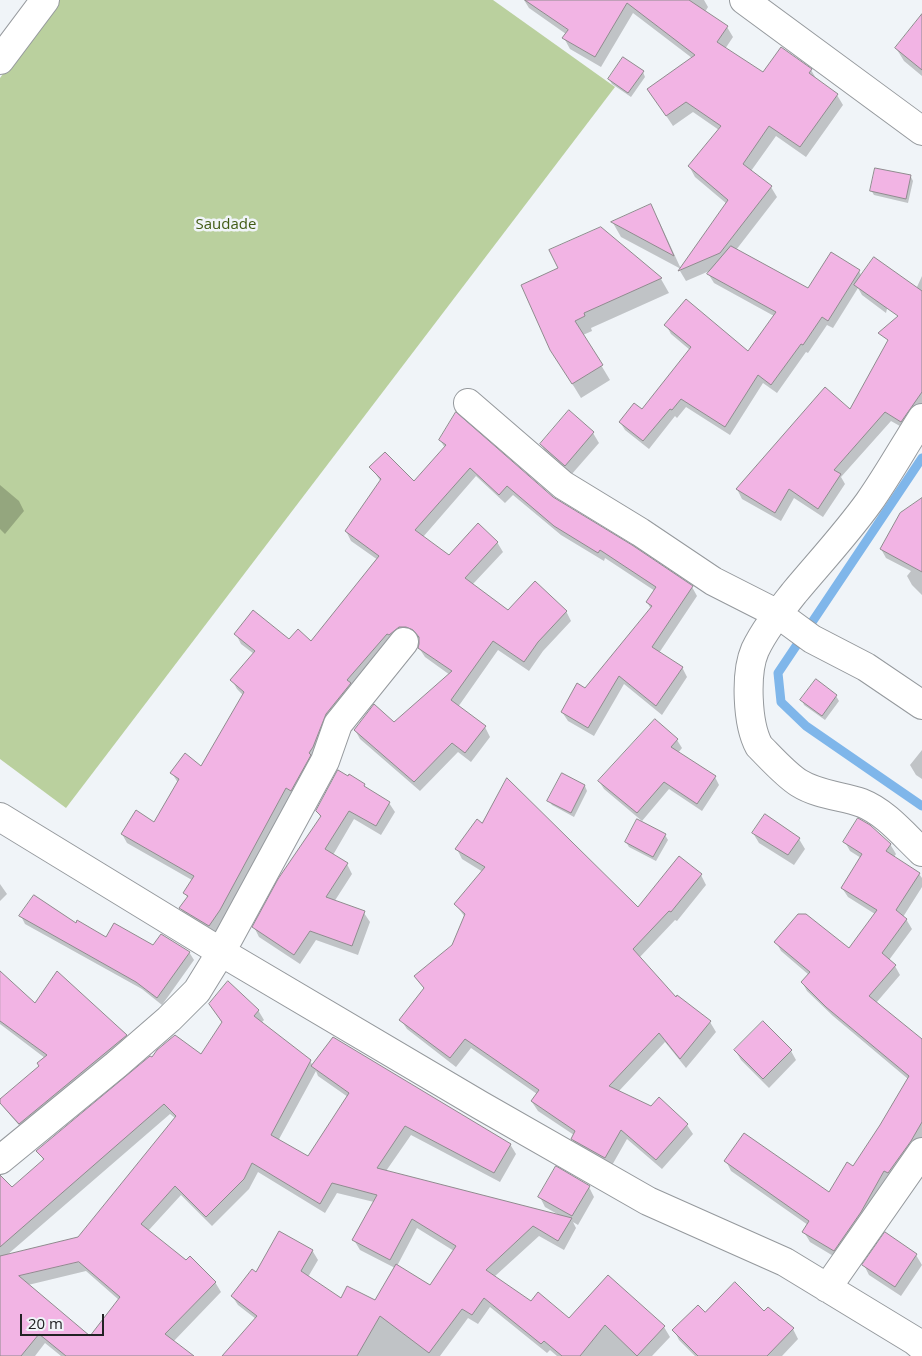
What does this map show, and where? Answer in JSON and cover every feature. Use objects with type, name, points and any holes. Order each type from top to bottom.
[{"type":"street","points":[[0,60],[45,0]]},
{"type":"street","points":[[744,0],[922,131]]},
{"type":"street","points":[[468,403],[563,485],[640,532],[713,581],[778,614],[812,639],[866,667],[922,705]]},
{"type":"street","points":[[922,418],[869,502],[778,614],[755,650],[749,691],[749,710],[755,739],[759,746],[799,783],[830,795],[862,804],[880,814],[922,852]]},
{"type":"street","points":[[0,1160],[116,1065],[198,991],[325,761],[338,724],[404,642]]},
{"type":"street","points":[[0,818],[221,952],[480,1105],[648,1201],[784,1262],[915,1341],[922,1348]]},
{"type":"street","points":[[826,1288],[922,1152]]},
{"type":"green space","name":"Saudade","points":[[57,0],[493,0],[615,87],[66,808],[0,759],[0,78]]},
{"type":"building","points":[[525,0],[689,0],[728,26],[717,42],[763,72],[781,47],[812,69],[809,73],[838,94],[800,147],[769,126],[743,164],[772,186],[720,253],[678,271],[728,200],[688,166],[721,126],[686,102],[666,116],[647,89],[695,55],[627,3],[595,57],[562,38],[568,30]]},
{"type":"building","points":[[922,14],[922,70],[895,48]]},
{"type":"building","points":[[623,57],[644,71],[628,93],[608,79]]},
{"type":"building","points":[[875,168],[911,175],[906,199],[870,191]]},
{"type":"building","points":[[651,204],[674,256],[611,222]]},
{"type":"building","points":[[601,227],[662,278],[584,313],[585,316],[575,321],[603,365],[572,384],[550,350],[521,285],[558,268],[549,250]]},
{"type":"building","points":[[731,246],[808,288],[831,252],[860,270],[828,321],[822,317],[803,345],[801,344],[771,385],[758,375],[725,427],[681,399],[643,441],[619,422],[634,403],[642,409],[691,347],[664,325],[686,299],[748,351],[776,312],[707,274]]},
{"type":"building","points":[[874,257],[922,291],[922,392],[901,422],[885,412],[834,470],[841,474],[818,509],[789,489],[775,513],[736,489],[825,387],[850,409],[888,340],[878,333],[898,316],[854,285]]},
{"type":"building","points":[[569,410],[594,432],[565,466],[540,444]]},
{"type":"building","points":[[456,412],[553,497],[632,545],[693,586],[652,647],[683,667],[656,706],[619,676],[588,728],[561,712],[577,683],[585,688],[652,606],[646,602],[656,587],[600,550],[598,553],[554,526],[507,486],[499,495],[470,468],[415,530],[449,555],[478,523],[498,542],[465,578],[508,610],[535,581],[567,611],[538,642],[524,662],[493,641],[451,700],[486,726],[465,753],[452,743],[414,782],[354,730],[374,704],[394,722],[452,671],[418,648],[419,637],[413,630],[399,627],[389,635],[387,634],[347,680],[351,683],[326,714],[309,753],[311,755],[291,791],[286,788],[220,910],[209,926],[179,908],[188,896],[183,893],[194,876],[121,834],[136,810],[154,822],[179,779],[170,773],[185,753],[201,766],[244,692],[230,680],[255,651],[234,634],[253,610],[289,639],[298,629],[311,641],[379,556],[345,531],[381,479],[369,467],[385,452],[414,481],[446,445],[439,440]]},
{"type":"building","points":[[922,498],[922,572],[880,549],[900,513]]},
{"type":"building","points":[[816,679],[837,695],[822,716],[800,700]]},
{"type":"building","points":[[655,719],[678,739],[671,747],[716,776],[697,804],[664,782],[637,813],[598,781]]},
{"type":"building","points":[[338,770],[348,776],[349,774],[390,802],[376,826],[349,811],[325,849],[348,863],[326,897],[365,911],[352,946],[310,931],[294,955],[252,927],[278,879],[321,816],[316,811]]},
{"type":"building","points":[[562,773],[585,785],[571,813],[547,801]]},
{"type":"building","points":[[507,778],[638,907],[679,856],[702,874],[671,912],[669,911],[633,949],[676,997],[677,995],[711,1021],[680,1059],[659,1033],[609,1086],[651,1106],[659,1097],[688,1124],[656,1160],[621,1130],[605,1158],[571,1139],[575,1131],[531,1101],[539,1090],[465,1039],[450,1058],[399,1020],[424,988],[414,976],[452,945],[465,914],[454,904],[485,867],[455,849],[477,819],[482,823]]},
{"type":"building","points":[[765,814],[800,838],[788,855],[752,833]]},
{"type":"building","points":[[858,818],[870,825],[891,844],[886,851],[920,873],[896,910],[907,919],[882,953],[896,965],[869,996],[922,1039],[922,1122],[888,1173],[884,1171],[861,1212],[834,1251],[802,1232],[809,1221],[724,1161],[744,1133],[829,1192],[847,1162],[853,1166],[909,1076],[826,1007],[801,982],[810,972],[774,942],[798,914],[806,914],[849,948],[877,910],[841,888],[862,854],[843,842]]},
{"type":"building","points":[[637,819],[666,834],[653,857],[625,842]]},
{"type":"building","points":[[34,895],[76,923],[77,920],[106,937],[114,923],[153,945],[161,934],[190,952],[157,998],[136,982],[19,916]]},
{"type":"building","points":[[0,971],[35,1003],[57,971],[127,1035],[19,1124],[0,1103],[0,1099],[39,1066],[37,1063],[47,1055],[0,1021]]},
{"type":"building","points":[[228,981],[259,1010],[254,1016],[311,1060],[271,1135],[308,1156],[349,1093],[311,1066],[333,1037],[511,1144],[494,1173],[405,1126],[377,1168],[572,1218],[558,1241],[533,1226],[486,1270],[531,1301],[538,1292],[569,1318],[608,1275],[665,1326],[637,1356],[605,1325],[580,1356],[562,1356],[544,1341],[541,1344],[484,1298],[472,1315],[462,1309],[429,1353],[380,1316],[357,1356],[222,1356],[257,1316],[231,1296],[252,1269],[256,1272],[279,1231],[313,1250],[301,1271],[341,1298],[347,1286],[375,1300],[396,1264],[430,1285],[456,1246],[412,1219],[390,1260],[352,1240],[377,1195],[332,1183],[320,1204],[252,1163],[244,1179],[206,1217],[175,1186],[141,1224],[186,1260],[190,1256],[216,1282],[165,1334],[194,1356],[66,1356],[39,1334],[21,1356],[0,1356],[0,1256],[78,1237],[176,1116],[164,1104],[0,1247],[0,1175],[12,1187],[44,1159],[36,1151],[150,1056],[152,1057],[157,1050],[175,1035],[201,1054],[222,1022],[209,1004]],"holes":[[[79,1262],[120,1297],[90,1336],[19,1276]]]},
{"type":"building","points":[[763,1021],[792,1050],[763,1079],[734,1050]]},
{"type":"building","points":[[556,1166],[590,1186],[572,1216],[538,1197]]},
{"type":"building","points":[[885,1232],[917,1254],[895,1287],[862,1265]]},
{"type":"building","points":[[735,1282],[764,1311],[768,1307],[794,1328],[767,1356],[698,1356],[672,1330],[698,1305],[705,1312]]},
{"type":"waterway","points":[[922,458],[778,673],[781,702],[806,726],[922,806]]}]
